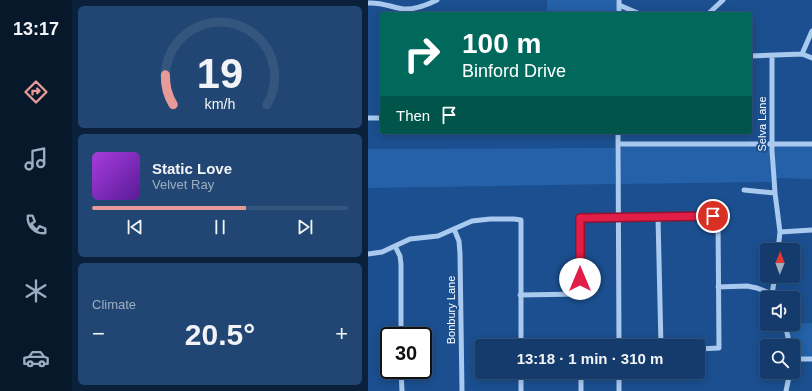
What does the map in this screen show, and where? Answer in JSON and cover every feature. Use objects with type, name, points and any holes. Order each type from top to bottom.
[{"type":"street","points":[[368,3],[377,2],[403,9],[414,8],[437,0]]},
{"type":"street","points":[[710,12],[723,0]]},
{"type":"street","points":[[619,2],[636,12]]},
{"type":"street","points":[[802,54],[812,31]]},
{"type":"street","points":[[752,56],[802,54],[812,58]]},
{"type":"street","name":"Selva Lane","points":[[772,56],[772,144],[775,193],[780,232],[779,243]]},
{"type":"street","points":[[368,118],[380,118]]},
{"type":"street","points":[[618,134],[619,339]]},
{"type":"street","points":[[618,144],[812,144]]},
{"type":"street","points":[[744,190],[775,193]]},
{"type":"street","points":[[520,295],[580,294],[580,218],[713,216],[718,218],[719,348],[705,349]]},
{"type":"street","points":[[658,217],[661,339]]},
{"type":"street","points":[[368,254],[382,252],[410,239],[438,236],[465,224],[484,220],[521,220],[521,339]]},
{"type":"street","name":"Bonbury Lane","points":[[454,229],[459,241],[460,254],[462,391]]},
{"type":"street","points":[[780,232],[812,230]]},
{"type":"street","points":[[395,246],[400,256],[401,264],[401,327]]},
{"type":"street","points":[[718,287],[747,286],[763,291]]},
{"type":"street","points":[[800,360],[812,360]]},
{"type":"street","points":[[402,379],[402,391]]},
{"type":"street","points":[[521,379],[521,391]]},
{"type":"street","points":[[581,379],[581,391]]},
{"type":"street","points":[[619,379],[619,391]]},
{"type":"street","points":[[786,391],[789,379]]},
{"type":"shaded area","points":[[547,0],[616,0],[616,12],[547,12]]},
{"type":"shaded area","points":[[624,146],[767,146],[770,149],[771,182],[621,184],[621,149]]},
{"type":"shaded area","points":[[775,146],[812,146],[812,179],[776,178]]},
{"type":"shaded area","points":[[615,148],[615,184],[368,188],[368,149]]},
{"type":"shaded area","points":[[812,323],[812,357],[800,357],[800,339],[791,339],[789,331],[800,331],[800,324]]},
{"type":"route","points":[[580,279],[580,218],[713,216]]}]
